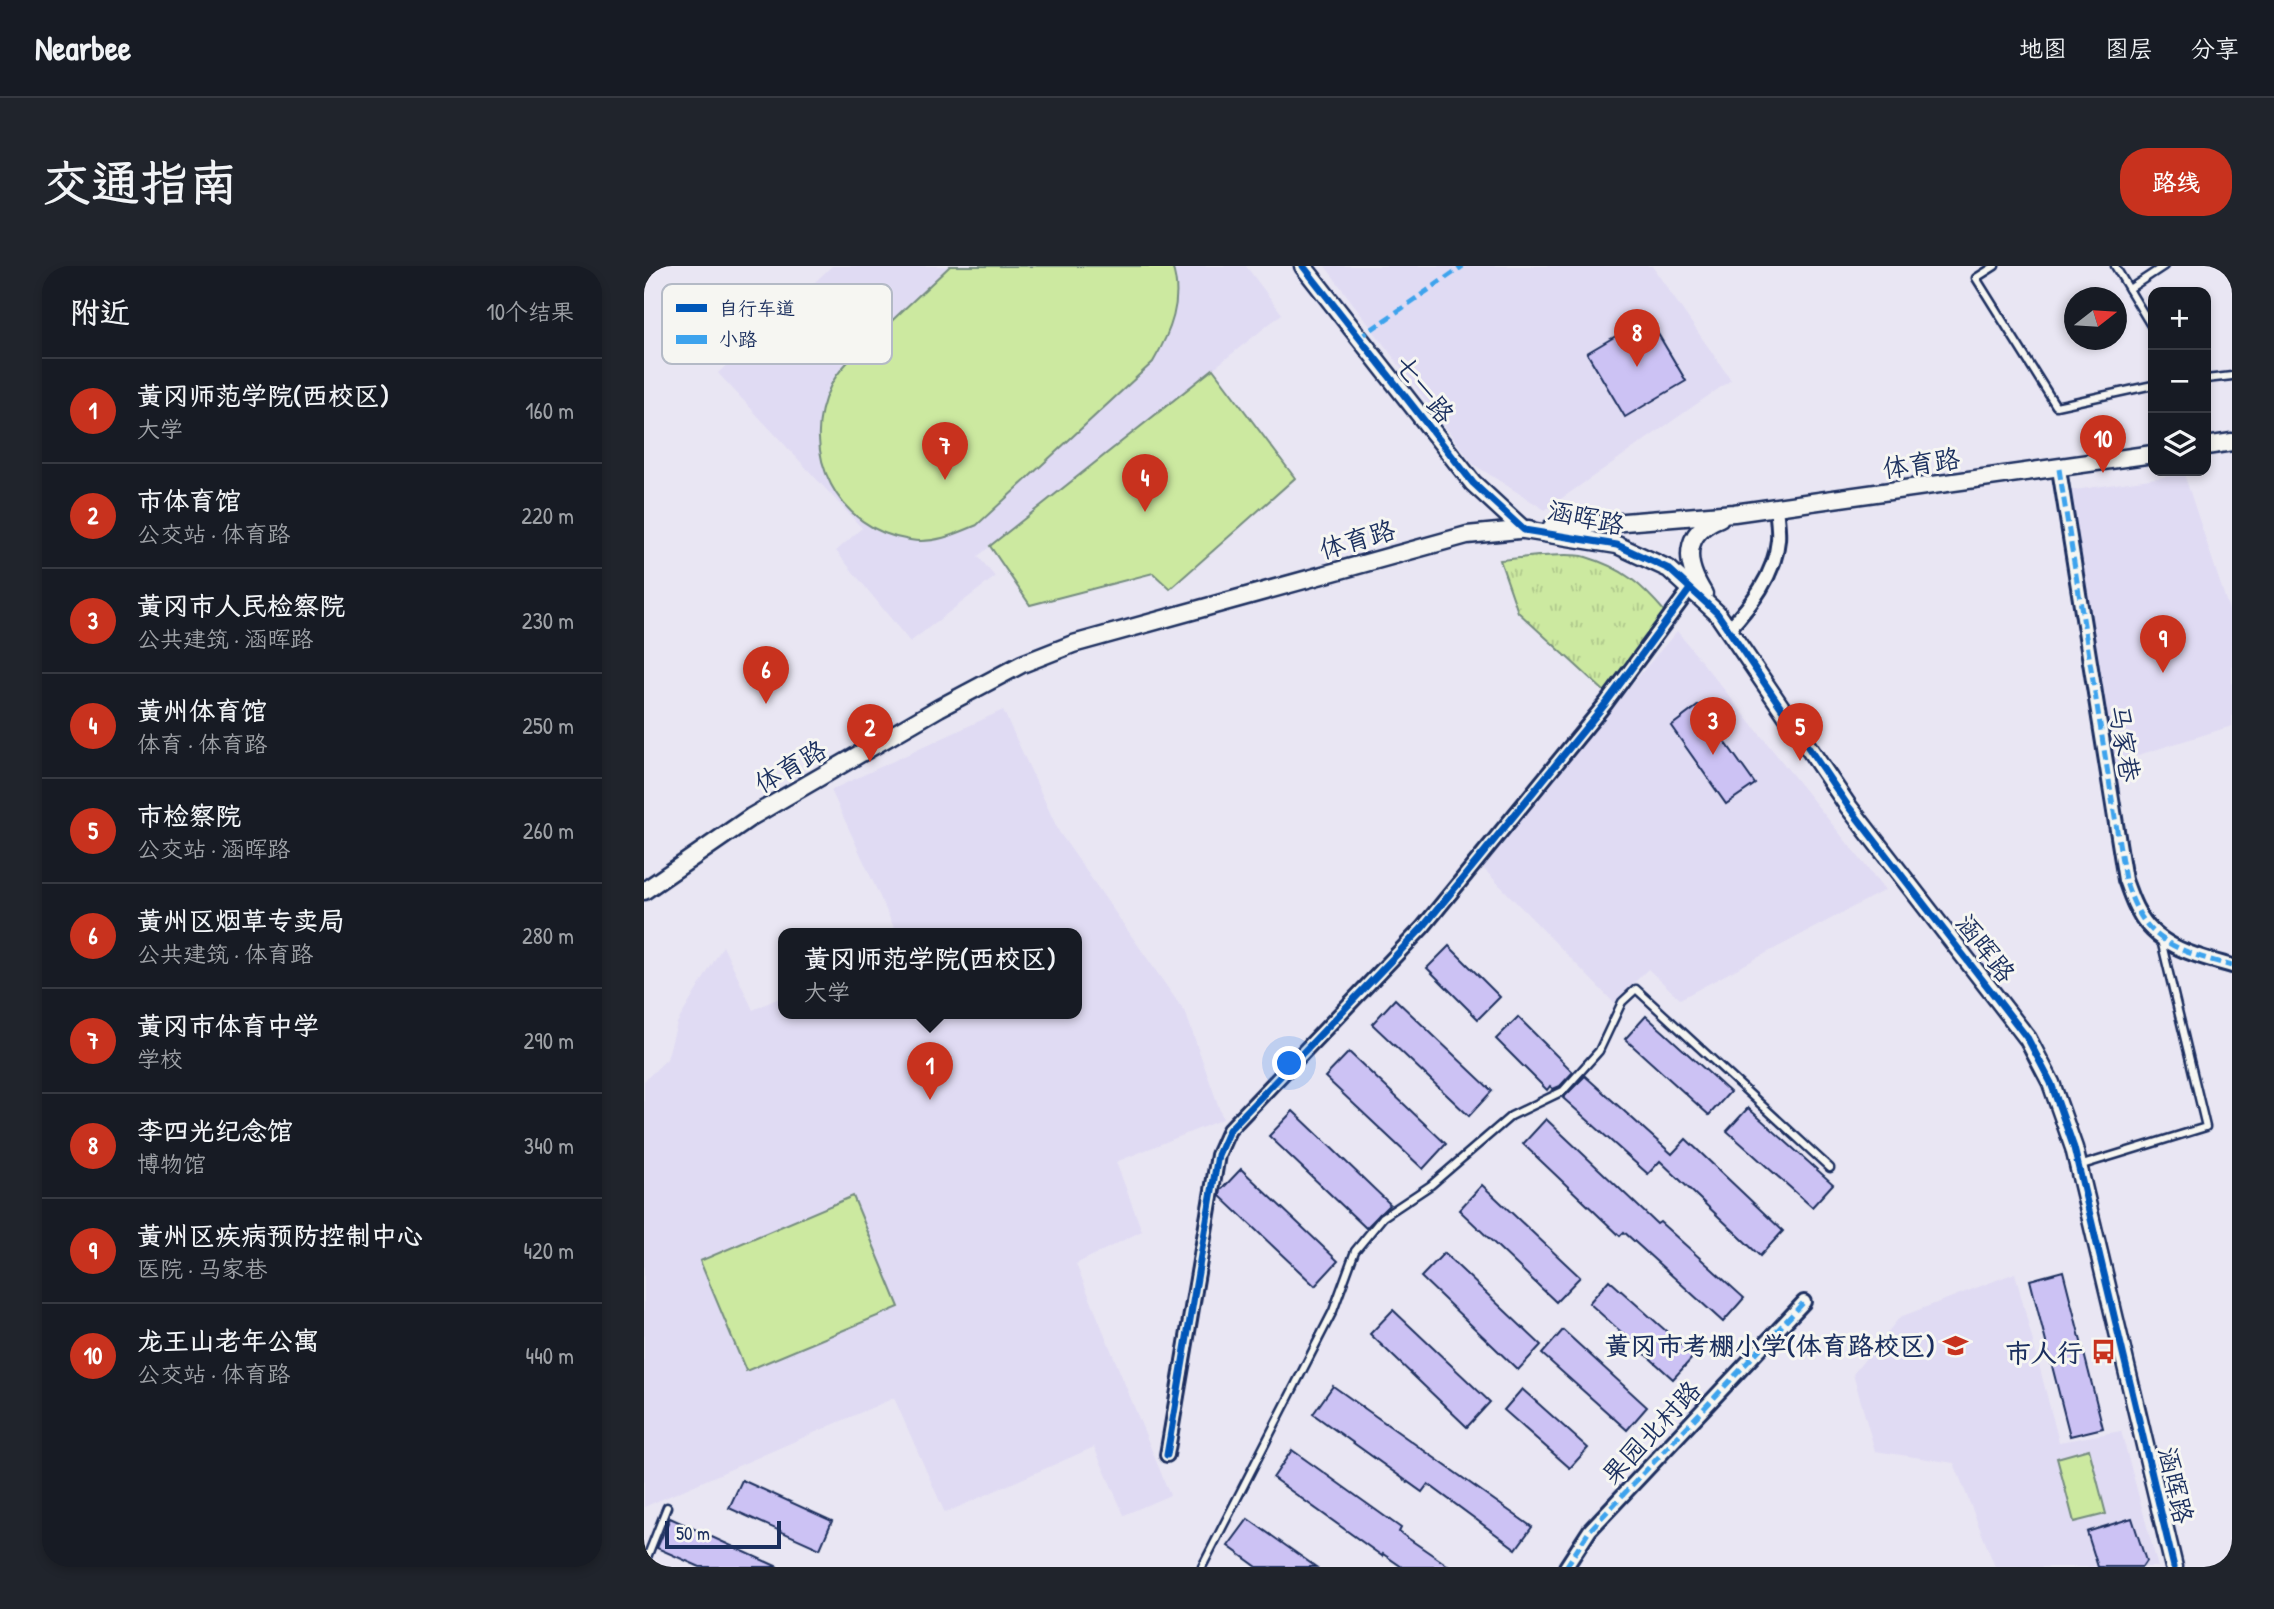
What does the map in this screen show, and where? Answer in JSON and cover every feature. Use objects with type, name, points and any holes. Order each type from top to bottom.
[{"type":"street","name":"七一路","points":[[1303,266],[1473,483],[1524,530]]},
{"type":"street","points":[[2211,445],[2232,442]]},
{"type":"street","name":"体育路","points":[[644,891],[751,817],[939,708],[1022,664],[1073,644],[1467,535],[1734,513],[2148,455]]},
{"type":"street","name":"马家巷","points":[[2059,469],[2125,880],[2138,913],[2161,938],[2184,952],[2232,966]]},
{"type":"street","points":[[1728,630],[1745,611],[1770,573],[1778,540],[1776,507]]},
{"type":"street","points":[[1717,613],[1694,577],[1689,563],[1689,551],[1708,523],[1734,513]]},
{"type":"street","name":"涵晖路","points":[[1524,530],[1617,545],[1669,569],[1717,613],[1848,806],[2028,1039],[2051,1083],[2078,1166],[2174,1567]]},
{"type":"street","points":[[1167,1455],[1217,1155],[1228,1130],[1423,927],[1606,703],[1690,589]]},
{"type":"street","name":"果园北村路","points":[[1566,1567],[1596,1524],[1804,1302]]},
{"type":"lane","points":[[1994,266],[1976,278],[2056,406],[2148,386]]},
{"type":"lane","points":[[2115,266],[2148,321]]},
{"type":"lane","points":[[2129,289],[2164,266]]},
{"type":"lane","points":[[2211,378],[2232,376]]},
{"type":"lane","points":[[2078,1166],[2206,1127],[2161,938]]},
{"type":"lane","points":[[1202,1567],[1327,1322],[1355,1251],[1383,1217],[1431,1185],[1511,1116],[1563,1091],[1599,1051],[1622,1002],[1636,989],[1830,1168]]},
{"type":"lane","points":[[644,1565],[667,1507]]},
{"type":"shaded area","points":[[832,266],[1246,266],[1282,314],[978,556],[995,577],[910,642],[836,551],[862,528],[718,373],[728,364],[892,364],[892,284],[813,284]]},
{"type":"shaded area","points":[[1325,266],[1652,266],[1731,380],[1545,510],[1473,464]]},
{"type":"shaded area","points":[[2185,476],[2232,619],[2232,726],[2106,765],[2068,491]]},
{"type":"shaded area","points":[[1677,631],[1885,890],[1680,999],[1648,969],[1614,1003],[1479,864]]},
{"type":"shaded area","points":[[1003,710],[1059,832],[1186,1014],[1223,1119],[1116,1162],[1142,1231],[1076,1264],[1170,1495],[1124,1515],[1094,1447],[945,1513],[894,1398],[644,1507],[644,1081],[667,1059],[677,1023],[723,946],[753,1010],[778,998],[778,1019],[1082,1019],[1082,928],[894,928],[831,790]]},
{"type":"shaded area","points":[[2015,1273],[2059,1442],[2121,1431],[2158,1567],[1995,1567],[1954,1463],[1875,1451],[1853,1374],[1900,1317]]},
{"type":"green space","points":[[950,266],[1172,266],[1175,279],[1176,304],[1170,328],[1153,362],[977,525],[936,539],[910,540],[885,533],[863,521],[845,505],[831,484],[822,462],[819,437],[821,412],[830,387],[846,364],[892,364],[892,321]]},
{"type":"green space","points":[[1213,369],[1295,478],[1170,589],[1153,573],[1030,605],[990,546]]},
{"type":"green space","points":[[1538,556],[1581,556],[1611,566],[1640,586],[1665,612],[1605,692],[1518,612],[1500,560]]},
{"type":"green space","points":[[853,1196],[899,1307],[746,1371],[700,1261]]},
{"type":"green space","points":[[2089,1449],[2106,1514],[2074,1522],[2057,1458]]},
{"type":"building","points":[[1648,317],[1686,381],[1625,417],[1587,353]]},
{"type":"building","points":[[1699,705],[1755,784],[1726,804],[1671,726]]},
{"type":"building","points":[[1449,946],[1500,997],[1478,1019],[1427,968]]},
{"type":"building","points":[[1395,999],[1492,1091],[1469,1116],[1372,1024]]},
{"type":"building","points":[[1646,1016],[1730,1092],[1709,1115],[1625,1039]]},
{"type":"building","points":[[1518,1017],[1573,1072],[1560,1086],[1553,1089],[1550,1086],[1547,1090],[1496,1039]]},
{"type":"building","points":[[1349,1052],[1446,1144],[1423,1169],[1325,1077]]},
{"type":"building","points":[[1585,1076],[1672,1154],[1686,1139],[1783,1231],[1760,1256],[1660,1161],[1648,1174],[1563,1098]]},
{"type":"building","points":[[1748,1108],[1833,1184],[1812,1207],[1727,1131]]},
{"type":"building","points":[[1293,1111],[1390,1204],[1366,1228],[1269,1136]]},
{"type":"building","points":[[1546,1119],[1657,1224],[1660,1222],[1744,1298],[1723,1322],[1624,1232],[1620,1236],[1523,1144]]},
{"type":"building","points":[[1241,1169],[1338,1261],[1315,1286],[1220,1196],[1221,1190]]},
{"type":"building","points":[[1482,1185],[1580,1277],[1556,1302],[1459,1210]]},
{"type":"building","points":[[1444,1253],[1541,1345],[1518,1370],[1421,1277]]},
{"type":"building","points":[[2063,1271],[2103,1428],[2070,1436],[2030,1280]]},
{"type":"building","points":[[1609,1280],[1694,1356],[1673,1379],[1589,1303]]},
{"type":"building","points":[[1393,1310],[1490,1402],[1467,1427],[1370,1334]]},
{"type":"building","points":[[1563,1330],[1647,1407],[1627,1430],[1542,1354]]},
{"type":"building","points":[[1333,1386],[1532,1527],[1516,1549],[1428,1484],[1422,1492],[1313,1414]]},
{"type":"building","points":[[1522,1389],[1588,1448],[1570,1468],[1504,1410]]},
{"type":"building","points":[[1292,1450],[1401,1528],[1399,1532],[1450,1567],[1402,1567],[1383,1554],[1382,1556],[1273,1478]]},
{"type":"building","points":[[742,1480],[832,1521],[820,1549],[729,1508]]},
{"type":"building","points":[[670,1518],[778,1567],[700,1567],[657,1548]]},
{"type":"building","points":[[2132,1518],[2146,1561],[2142,1567],[2098,1567],[2087,1532]]},
{"type":"building","points":[[1248,1519],[1316,1567],[1257,1567],[1228,1546]]},
{"type":"marked path","points":[[1359,338],[1463,266]]},
{"type":"marked path","points":[[2059,469],[2125,880],[2138,911],[2155,933],[2166,942],[2232,966]]},
{"type":"marked path","points":[[1566,1567],[1590,1530],[1804,1302]]},
{"type":"cycle path","points":[[1303,266],[1473,483],[1524,530],[1617,545],[1669,569],[1717,613],[1848,806],[2028,1039],[2051,1083],[2074,1148],[2174,1567]]},
{"type":"cycle path","points":[[1167,1455],[1218,1155],[1229,1130],[1423,927],[1606,703],[1690,589]]},
{"type":"place","name":"李四光纪念馆","points":[[1637,367]]},
{"type":"place","name":"龙王山老年公寓","points":[[2103,473]]},
{"type":"place","name":"黄冈市体育中学","points":[[945,480]]},
{"type":"place","name":"黄州体育馆","points":[[1145,512]]},
{"type":"place","name":"黄州区疾病预防控制中心","points":[[2163,673]]},
{"type":"place","name":"黄州区烟草专卖局","points":[[766,704]]},
{"type":"place","name":"黄冈市人民检察院","points":[[1713,755]]},
{"type":"place","name":"市检察院","points":[[1800,761]]},
{"type":"place","name":"市体育馆","points":[[870,762]]},
{"type":"place","name":"黄冈师范学院(西校区)","points":[[930,1100]]},
{"type":"place","name":"黄冈市考棚小学(体育路校区)","points":[[1955,1345]]},
{"type":"place","name":"市人行","points":[[2103,1352]]}]
